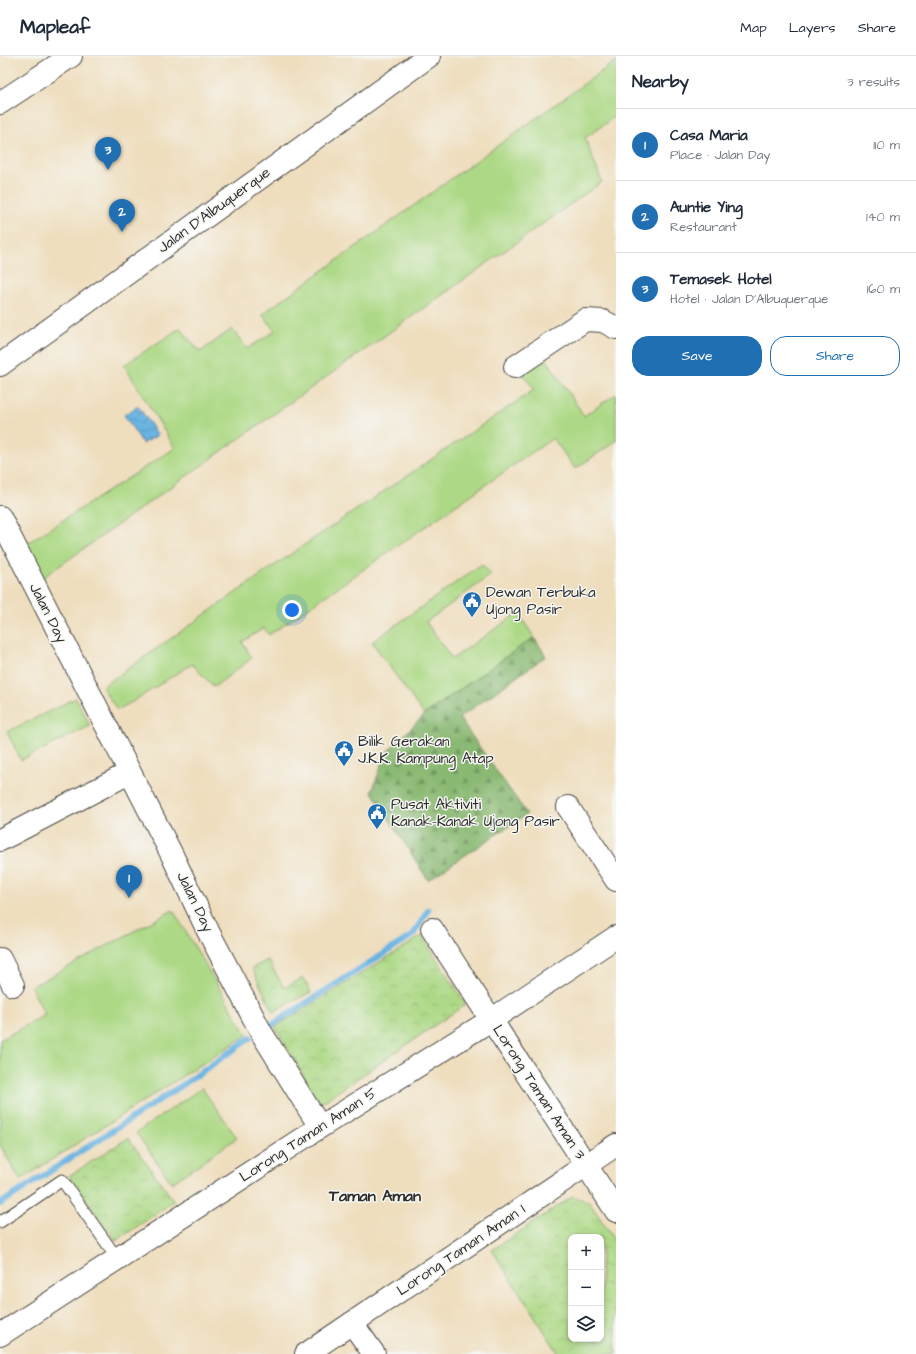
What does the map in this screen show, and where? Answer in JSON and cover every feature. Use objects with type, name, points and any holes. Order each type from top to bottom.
[{"type":"street","points":[[0,103],[71,56]]},
{"type":"street","name":"Jalan D'Albuquerque","points":[[0,365],[428,56]]},
{"type":"street","points":[[515,367],[585,320],[612,320]]},
{"type":"street","name":"Jalan Day","points":[[0,517],[261,1032],[320,1127]]},
{"type":"street","points":[[0,840],[129,773]]},
{"type":"street","points":[[568,807],[616,880]]},
{"type":"street","name":"Lorong Taman Aman 3","points":[[432,929],[616,1211]]},
{"type":"street","name":"Lorong Taman Aman 5","points":[[0,1335],[320,1127],[492,1020],[616,937]]},
{"type":"street","points":[[0,959],[13,985]]},
{"type":"street","name":"Lorong Taman Aman 1","points":[[306,1354],[616,1145]]},
{"type":"street","points":[[352,1323],[374,1354]]},
{"type":"lane","points":[[0,1222],[62,1180],[117,1258]]},
{"type":"green space","points":[[616,61],[616,116],[585,138],[602,182],[41,579],[23,546],[175,448],[124,365],[180,328],[200,352],[232,329],[247,349],[275,331],[262,314]]},
{"type":"green space","points":[[545,357],[584,416],[616,394],[616,441],[575,469],[553,438],[269,635],[264,628],[242,642],[252,658],[214,687],[192,664],[117,710],[102,687],[288,556],[534,390],[522,372]]},
{"type":"green space","points":[[482,564],[491,575],[426,622],[452,659],[518,613],[534,637],[424,715],[372,642]]},
{"type":"green space","points":[[534,637],[546,656],[459,718],[527,814],[428,880],[372,792],[385,754],[424,715]]},
{"type":"green space","points":[[76,698],[90,726],[21,760],[7,732]]},
{"type":"green space","points":[[173,910],[247,1035],[20,1180],[0,1145],[0,1040],[45,1015],[31,987]]},
{"type":"green space","points":[[422,936],[466,1004],[320,1104],[275,1027]]},
{"type":"green space","points":[[268,960],[284,988],[303,978],[311,992],[273,1012],[252,968]]},
{"type":"green space","points":[[202,1088],[237,1138],[172,1183],[136,1133]]},
{"type":"green space","points":[[128,1138],[174,1201],[116,1241],[69,1176]]},
{"type":"green space","points":[[573,1196],[589,1202],[616,1242],[616,1354],[559,1354],[492,1250]]},
{"type":"water","points":[[138,406],[158,435],[143,444],[124,415]]},
{"type":"waterway","points":[[267,1028],[413,935],[428,910]]},
{"type":"waterway","points":[[0,1204],[193,1078],[250,1038]]},
{"type":"place","name":"Temasek Hotel","points":[[108,170]]},
{"type":"place","name":"Auntie Ying","points":[[122,232]]},
{"type":"place","name":"Dewan Terbuka Ujong Pasir","points":[[472,618]]},
{"type":"place","name":"Bilik Gerakan J.K.K. Kampung Atap","points":[[344,767]]},
{"type":"place","name":"Pusat Aktiviti Kanak-Kanak Ujong Pasir","points":[[377,830]]},
{"type":"place","name":"Casa Maria","points":[[129,898]]},
{"type":"district","name":"Taman Aman","points":[[375,1196]]}]
